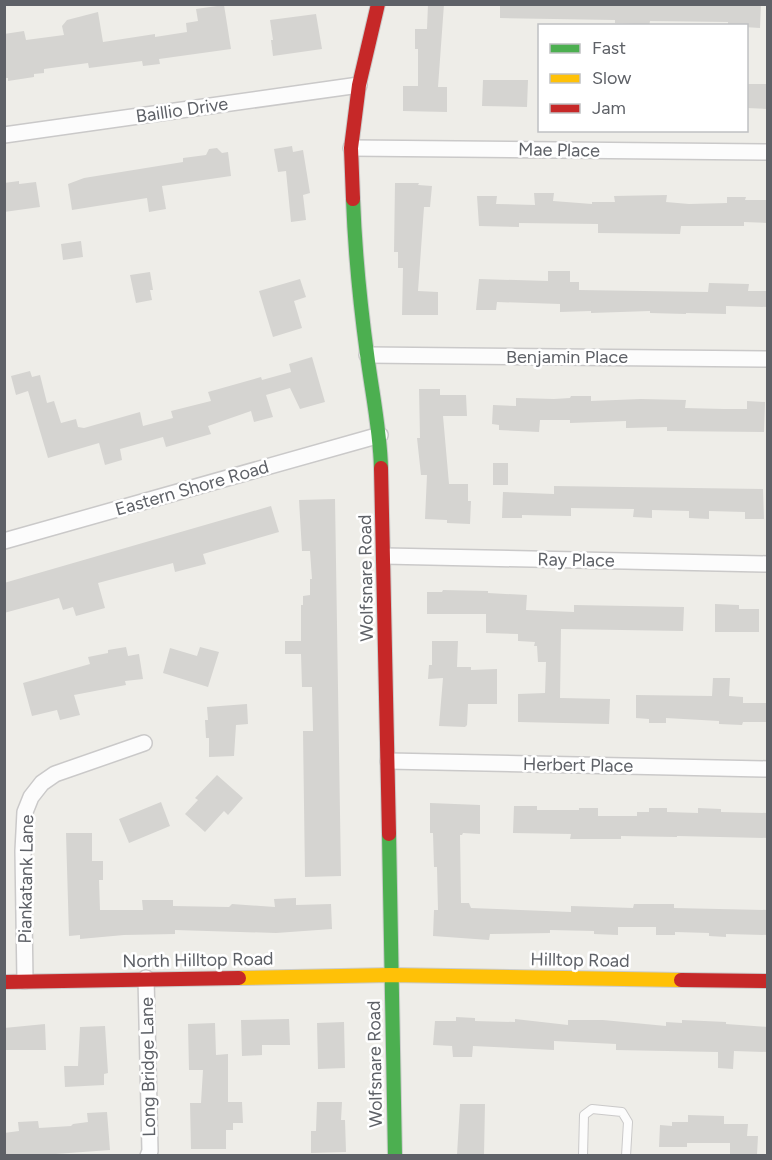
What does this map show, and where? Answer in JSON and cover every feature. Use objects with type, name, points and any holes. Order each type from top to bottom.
[{"type":"street","name":"Wolfsnare Road","points":[[378,4],[359,85],[351,147],[355,249],[367,356],[380,435],[395,1155]]},
{"type":"street","name":"Baillio Drive","points":[[4,135],[359,85]]},
{"type":"street","name":"Mae Place","points":[[351,147],[768,152]]},
{"type":"street","name":"Benjamin Place","points":[[367,356],[768,359]]},
{"type":"street","name":"Eastern Shore Road","points":[[4,541],[380,435]]},
{"type":"street","name":"Ray Place","points":[[384,556],[768,564]]},
{"type":"street","name":"Piankatank Lane","points":[[25,981],[22,851],[25,812],[31,797],[42,783],[55,774],[144,743]]},
{"type":"street","name":"Herbert Place","points":[[388,760],[768,769]]},
{"type":"street","name":"North Hilltop Road","points":[[4,982],[391,975]]},
{"type":"street","name":"Hilltop Road","points":[[391,975],[768,981]]},
{"type":"street","name":"Long Bridge Lane","points":[[146,978],[150,1151],[148,1155]]},
{"type":"lane","points":[[583,1155],[584,1115],[592,1109],[622,1112],[628,1122],[626,1155]]},
{"type":"building","points":[[428,4],[444,4],[438,87],[447,87],[447,112],[403,111],[403,86],[418,86],[418,49],[415,49],[415,29],[427,29]]},
{"type":"building","points":[[500,4],[761,4],[760,28],[748,27],[748,24],[728,24],[728,22],[650,21],[649,24],[635,24],[615,23],[615,20],[500,18]]},
{"type":"building","points":[[224,5],[231,49],[159,59],[160,64],[143,66],[142,61],[89,68],[88,63],[44,69],[44,73],[34,74],[34,77],[8,81],[8,78],[4,78],[4,34],[24,31],[26,40],[64,35],[62,26],[67,20],[98,12],[103,42],[155,34],[155,37],[187,32],[186,23],[198,21],[196,9]]},
{"type":"building","points":[[316,14],[322,49],[273,56],[270,20]]},
{"type":"building","points":[[483,80],[528,80],[527,107],[482,106]]},
{"type":"building","points":[[748,84],[768,84],[768,109],[748,108]]},
{"type":"building","points":[[292,146],[293,152],[303,150],[310,193],[303,195],[306,220],[291,222],[286,171],[278,172],[274,149]]},
{"type":"building","points":[[217,148],[222,153],[228,152],[231,176],[162,186],[166,209],[149,212],[147,198],[72,210],[68,184],[84,178],[183,162],[183,158],[206,155],[209,149]]},
{"type":"building","points":[[19,181],[19,184],[36,182],[40,207],[4,212],[4,183]]},
{"type":"building","points":[[395,183],[419,183],[418,185],[432,186],[430,207],[424,207],[418,291],[438,292],[438,315],[402,315],[403,268],[398,268],[398,252],[394,252]]},
{"type":"building","points":[[534,193],[554,193],[553,201],[592,204],[592,202],[615,202],[614,196],[667,195],[666,202],[689,204],[727,203],[727,197],[746,197],[745,200],[768,200],[768,223],[744,222],[744,226],[681,226],[680,234],[598,233],[598,224],[519,223],[519,227],[479,226],[477,196],[497,196],[496,204],[535,205]]},
{"type":"building","points":[[81,241],[83,257],[63,260],[61,244]]},
{"type":"building","points":[[548,271],[570,271],[570,282],[579,282],[579,290],[708,292],[709,283],[749,284],[748,291],[768,291],[768,307],[726,306],[726,314],[650,313],[650,311],[591,313],[591,311],[560,312],[560,304],[497,302],[496,310],[476,310],[479,279],[548,281]]},
{"type":"building","points":[[150,272],[152,300],[136,303],[130,275]]},
{"type":"building","points":[[300,279],[306,297],[294,301],[302,328],[273,337],[259,291]]},
{"type":"building","points":[[312,357],[325,402],[300,409],[290,388],[266,395],[273,417],[254,422],[251,411],[208,426],[211,434],[166,447],[163,437],[120,449],[122,460],[105,465],[99,443],[48,458],[28,391],[16,395],[11,376],[30,371],[32,377],[40,375],[47,403],[54,401],[61,423],[76,419],[78,427],[84,428],[140,412],[143,426],[173,418],[171,411],[211,401],[208,392],[261,377],[262,380],[291,372],[289,364]]},
{"type":"building","points":[[419,389],[440,389],[440,395],[466,395],[467,416],[443,416],[449,484],[468,484],[468,501],[471,501],[470,524],[425,519],[427,475],[421,475],[417,438],[420,438]]},
{"type":"building","points":[[591,396],[591,401],[686,400],[685,408],[747,409],[747,401],[765,402],[764,432],[667,431],[667,427],[626,428],[626,421],[570,423],[570,420],[540,420],[539,432],[499,430],[499,425],[492,424],[493,405],[516,406],[516,398],[554,399]]},
{"type":"building","points":[[493,463],[508,463],[508,485],[493,485]]},
{"type":"building","points":[[554,486],[763,489],[764,519],[745,519],[745,512],[709,511],[709,519],[689,518],[689,511],[652,510],[652,518],[633,517],[634,509],[571,508],[571,516],[522,515],[522,518],[502,518],[503,492],[554,494]]},
{"type":"building","points":[[335,499],[341,876],[305,877],[303,731],[313,731],[312,687],[302,687],[301,654],[285,654],[285,641],[301,641],[301,605],[303,605],[303,596],[310,595],[310,579],[312,579],[310,551],[302,551],[299,500]]},
{"type":"building","points":[[271,506],[279,532],[203,554],[206,564],[175,572],[173,563],[98,583],[105,608],[76,616],[73,607],[63,610],[59,598],[4,613],[4,583]]},
{"type":"building","points":[[443,590],[527,595],[526,610],[574,612],[574,605],[684,607],[683,631],[561,629],[560,698],[610,699],[609,724],[518,722],[518,694],[545,693],[546,662],[538,662],[535,642],[518,641],[518,634],[486,633],[486,614],[427,614],[427,592],[442,592]]},
{"type":"building","points":[[715,604],[739,605],[739,609],[759,609],[759,632],[715,632]]},
{"type":"building","points":[[432,641],[458,641],[457,667],[471,667],[471,670],[497,669],[497,704],[468,704],[465,727],[439,726],[443,678],[428,679],[429,665],[432,665]]},
{"type":"building","points":[[126,647],[128,656],[139,654],[143,679],[125,681],[126,685],[74,695],[80,715],[60,720],[57,710],[32,716],[23,683],[90,664],[88,657]]},
{"type":"building","points":[[200,647],[219,652],[208,687],[163,673],[170,648],[197,656]]},
{"type":"building","points":[[713,678],[730,678],[729,696],[743,697],[743,703],[767,703],[767,722],[743,722],[742,725],[719,724],[719,721],[666,718],[666,723],[649,723],[649,719],[636,718],[636,695],[712,696]]},
{"type":"building","points":[[247,704],[248,724],[236,725],[234,756],[209,757],[209,738],[206,738],[205,720],[208,720],[207,707]]},
{"type":"building","points":[[217,775],[243,798],[228,815],[224,811],[205,832],[185,814],[198,800],[195,798]]},
{"type":"building","points":[[161,802],[170,826],[129,843],[119,819]]},
{"type":"building","points":[[430,803],[480,805],[480,834],[463,833],[460,835],[461,903],[469,903],[471,908],[571,912],[571,906],[633,908],[634,904],[674,904],[674,908],[768,910],[768,935],[726,934],[726,937],[709,936],[709,933],[675,932],[675,935],[656,935],[656,927],[618,927],[618,935],[594,934],[594,931],[550,930],[550,933],[490,934],[489,940],[433,936],[434,910],[438,910],[437,867],[434,867],[433,833],[430,833]]},
{"type":"building","points":[[514,806],[537,806],[537,810],[598,808],[598,816],[637,816],[637,812],[649,812],[649,808],[667,808],[667,812],[698,813],[698,808],[721,809],[721,812],[768,813],[768,838],[621,836],[621,839],[570,839],[571,834],[513,833]]},
{"type":"building","points":[[66,833],[92,833],[92,861],[103,861],[103,880],[99,880],[100,910],[143,910],[142,900],[173,900],[173,906],[229,907],[232,904],[275,907],[274,899],[296,898],[296,905],[331,904],[332,929],[276,933],[175,930],[175,934],[80,939],[80,935],[69,936]]},
{"type":"building","points":[[456,1017],[475,1018],[475,1021],[515,1022],[515,1019],[568,1025],[568,1020],[603,1020],[666,1026],[666,1022],[682,1023],[682,1020],[726,1022],[726,1024],[768,1027],[768,1052],[734,1051],[733,1069],[718,1068],[718,1052],[616,1050],[616,1044],[554,1041],[554,1050],[473,1046],[472,1057],[453,1057],[452,1046],[433,1045],[435,1021],[456,1021]]},
{"type":"building","points":[[289,1019],[290,1045],[262,1045],[262,1055],[242,1056],[241,1020]]},
{"type":"building","points":[[344,1022],[345,1068],[318,1069],[317,1023]]},
{"type":"building","points":[[215,1023],[216,1055],[228,1054],[228,1102],[242,1102],[243,1123],[233,1123],[233,1130],[226,1130],[226,1149],[191,1149],[190,1103],[201,1103],[203,1070],[189,1070],[188,1024]]},
{"type":"building","points":[[45,1024],[46,1050],[4,1050],[4,1028]]},
{"type":"building","points":[[105,1026],[108,1073],[104,1074],[104,1085],[65,1087],[64,1066],[78,1066],[80,1027]]},
{"type":"building","points":[[317,1102],[342,1102],[341,1120],[345,1120],[346,1152],[311,1153],[311,1131],[316,1131]]},
{"type":"building","points":[[460,1104],[485,1104],[484,1155],[457,1155]]},
{"type":"building","points":[[107,1112],[110,1150],[4,1155],[4,1133],[19,1131],[18,1122],[38,1121],[39,1128],[71,1126],[88,1122],[87,1113]]},
{"type":"building","points":[[688,1115],[724,1116],[724,1124],[748,1124],[747,1136],[758,1136],[757,1155],[730,1155],[730,1143],[687,1143],[687,1147],[659,1147],[660,1125],[672,1126],[672,1122],[688,1122]]},
{"type":"traffic: fast","points":[[353,199],[360,296],[381,468]]},
{"type":"traffic: fast","points":[[389,834],[395,1156]]},
{"type":"traffic: slow","points":[[239,978],[391,975],[681,980]]},
{"type":"traffic: jam","points":[[353,199],[351,148],[359,85],[378,4]]},
{"type":"traffic: jam","points":[[381,468],[389,834]]},
{"type":"traffic: jam","points":[[4,982],[239,978]]},
{"type":"traffic: jam","points":[[681,980],[768,981]]}]
